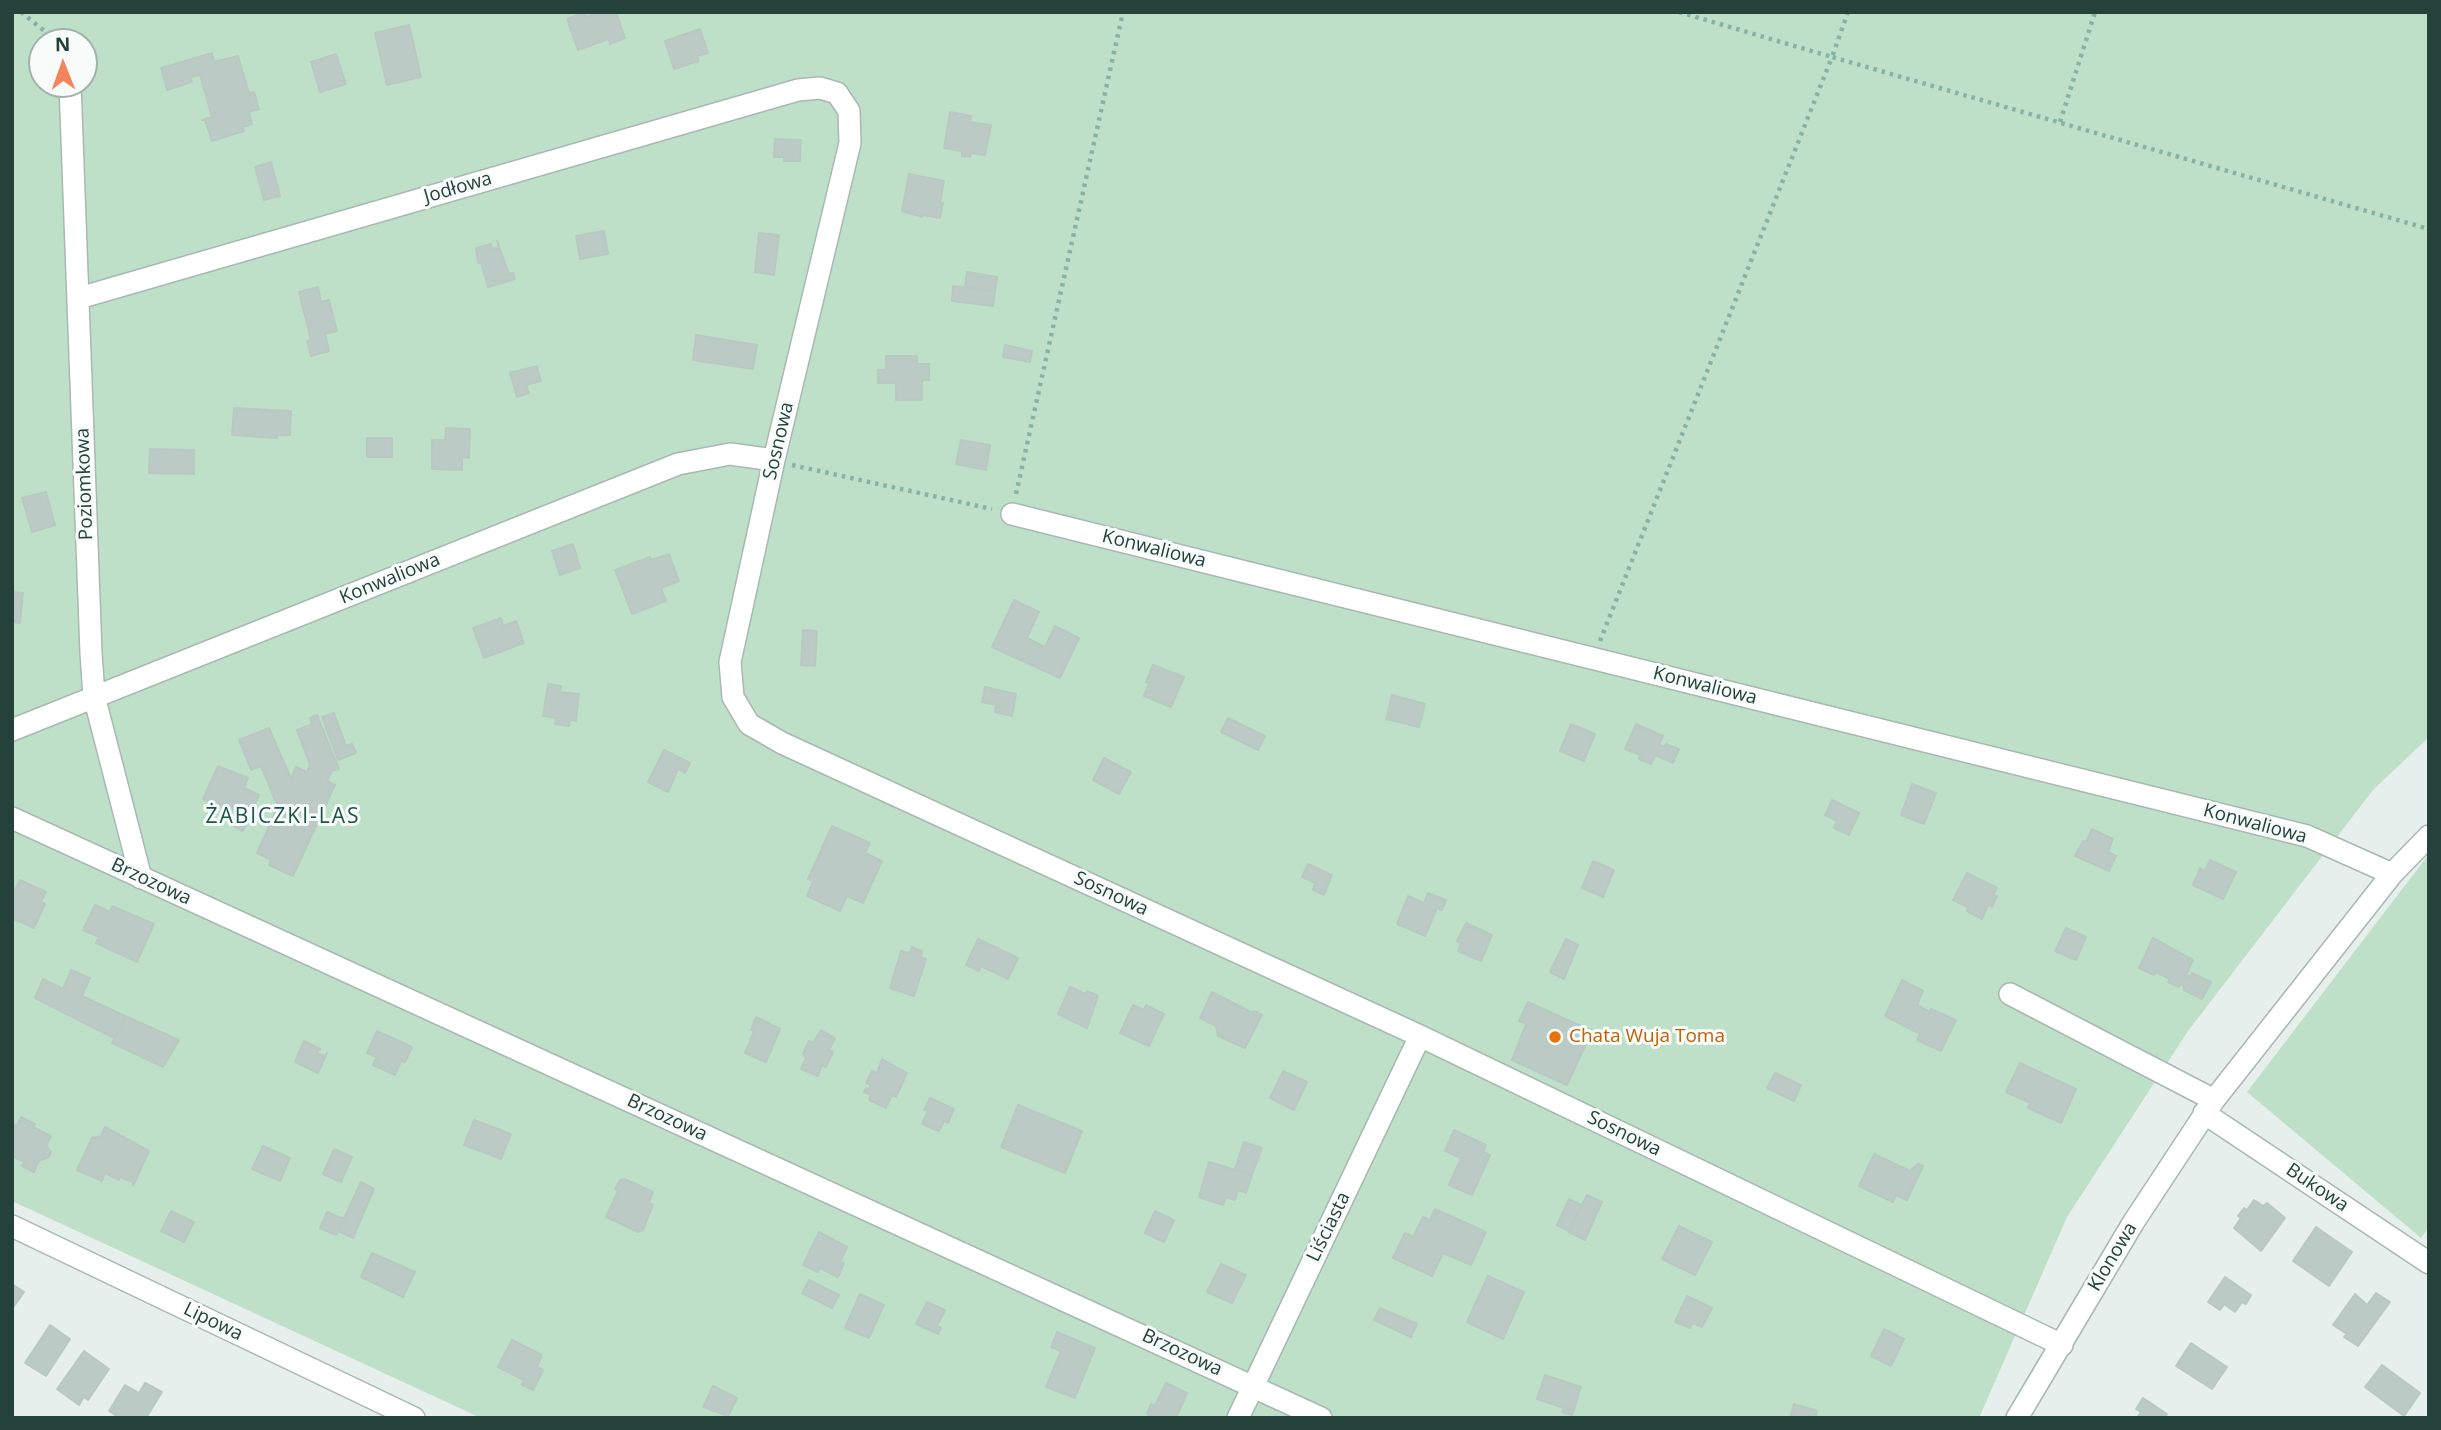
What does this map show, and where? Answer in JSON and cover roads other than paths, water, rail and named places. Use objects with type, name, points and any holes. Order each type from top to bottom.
[{"type":"street","name":"Jodłowa","points":[[79,298],[797,90],[820,88],[837,93]]},
{"type":"street","name":"Sosnowa","points":[[837,93],[849,111],[849,142],[774,460],[730,662],[733,697],[749,724],[782,743],[1420,1036],[2062,1345]]},
{"type":"street","name":"Poziomkowa","points":[[71,98],[94,696],[141,877]]},
{"type":"street","name":"Konwaliowa","points":[[12,730],[678,464],[730,454],[774,460]]},
{"type":"street","name":"Konwaliowa","points":[[1012,514],[2307,836],[2392,874]]},
{"type":"street","name":"Brzozowa","points":[[12,818],[1321,1418]]},
{"type":"street","name":"Klonowa","points":[[2017,1418],[2133,1223],[2209,1106],[2392,874],[2429,836]]},
{"type":"street","points":[[2010,995],[2209,1106]]},
{"type":"street","name":"Liściasta","points":[[1238,1418],[1420,1036]]},
{"type":"street","name":"Bukowa","points":[[2209,1106],[2429,1263]]},
{"type":"street","name":"Lipowa","points":[[12,1226],[414,1418]]},
{"type":"place","name":"Chata Wuja Toma","points":[[1555,1037]]},
{"type":"district","name":"ŻABICZKI-LAS","points":[[283,817]]}]
